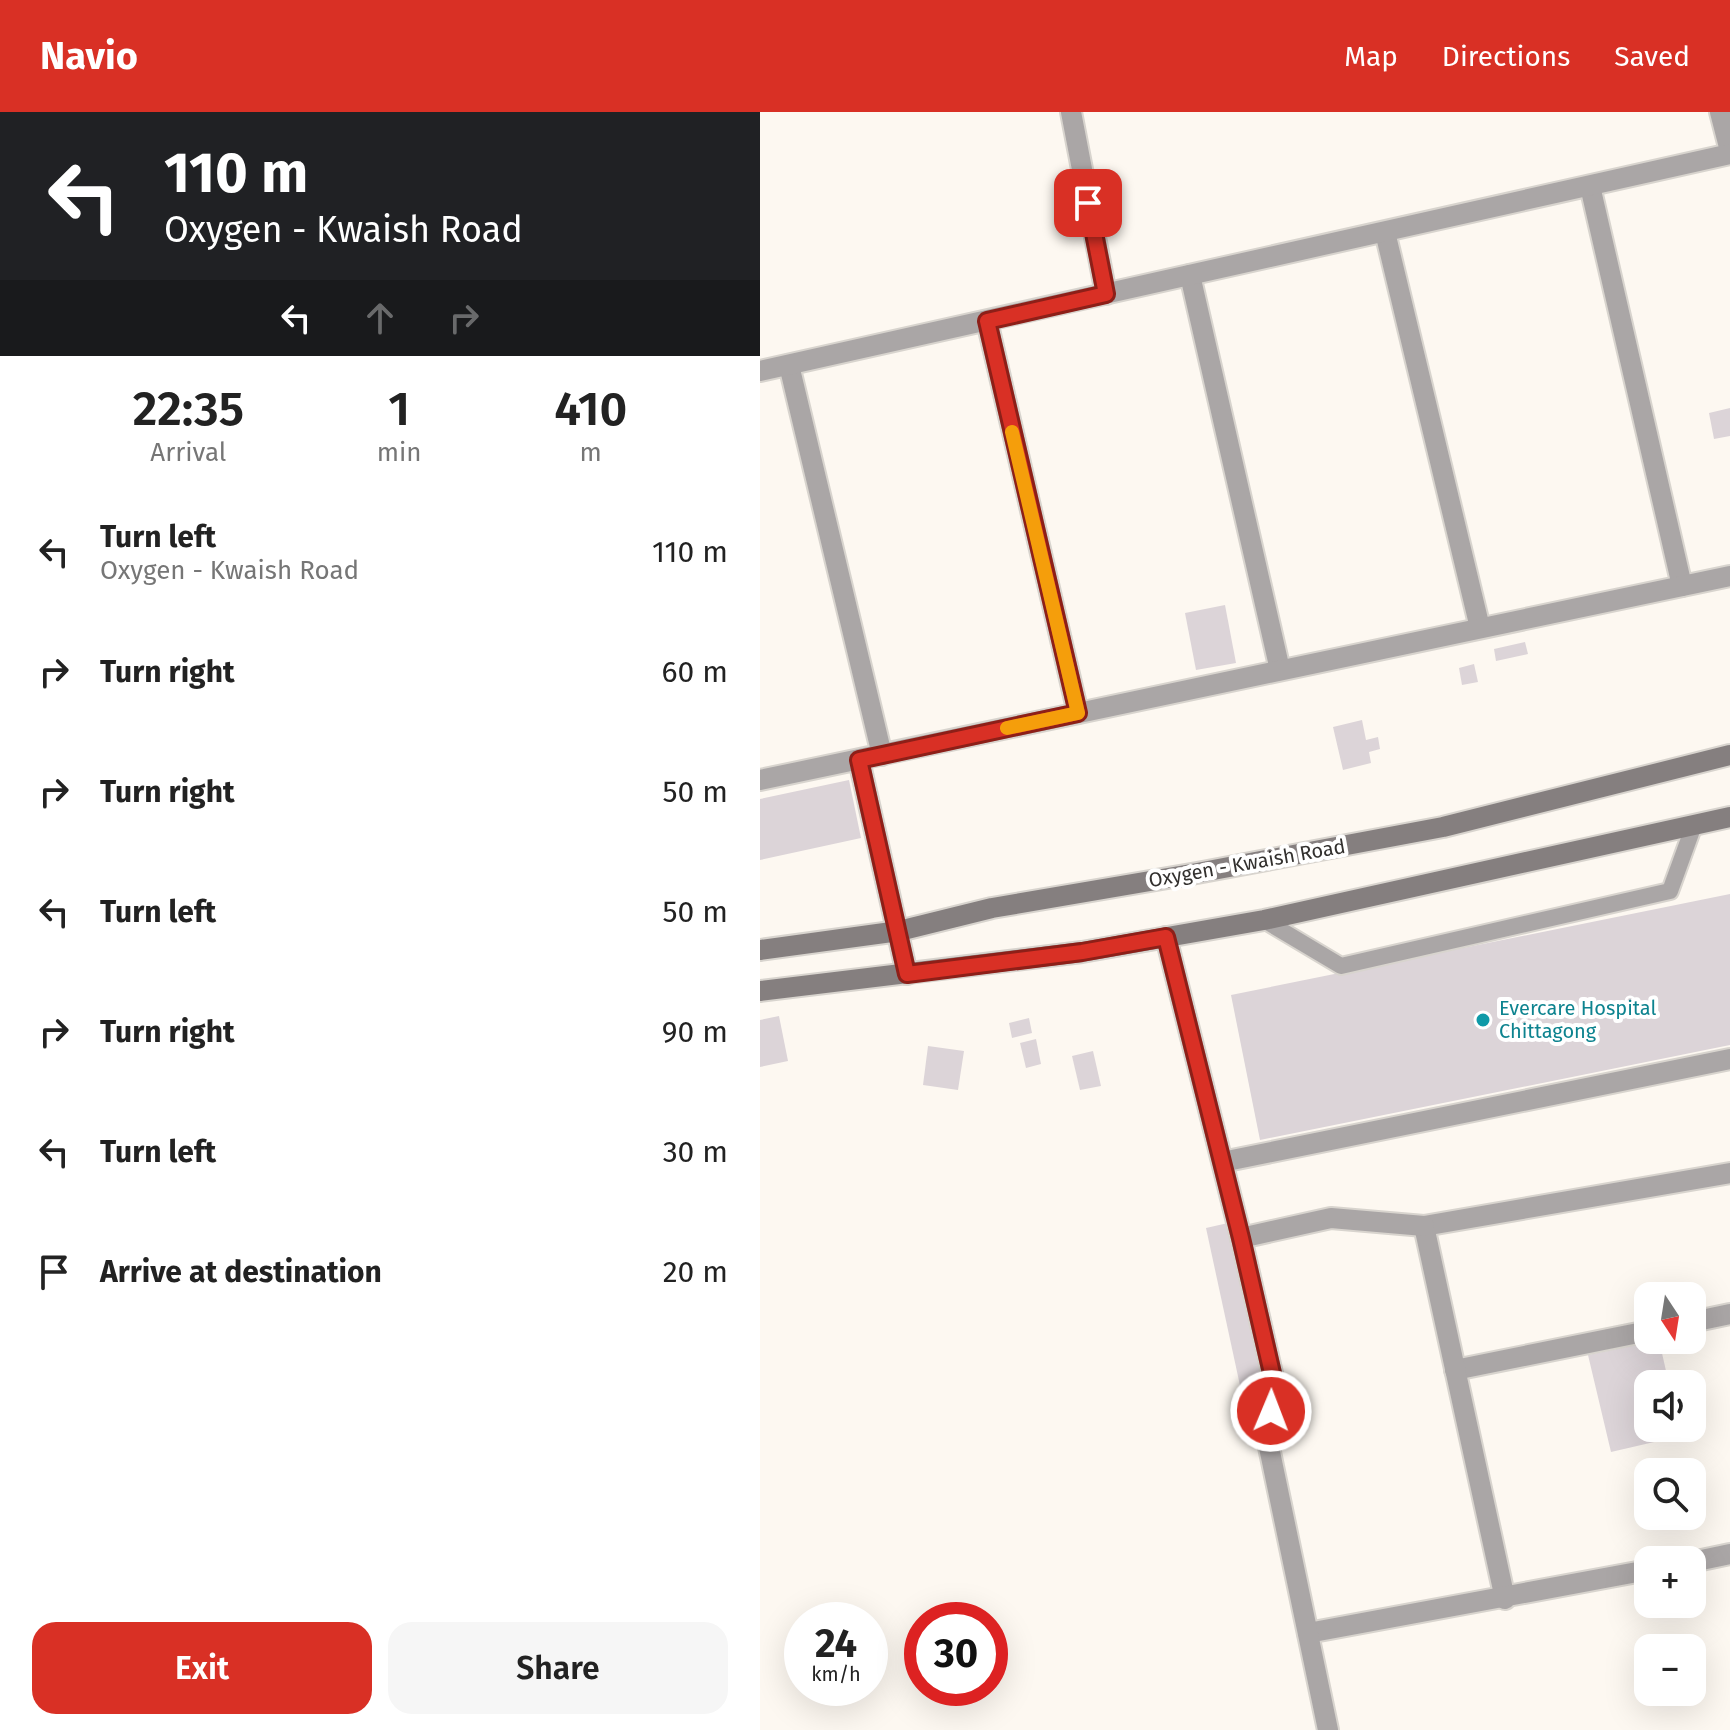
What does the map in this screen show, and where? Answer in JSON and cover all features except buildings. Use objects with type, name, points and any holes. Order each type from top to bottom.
[{"type":"main road","name":"Oxygen - Kwaish Road","points":[[760,950],[899,931],[992,908],[1443,827],[1730,755]]},
{"type":"main road","points":[[760,991],[1082,952],[1264,920],[1730,817]]},
{"type":"street","points":[[1071,112],[1106,294]]},
{"type":"street","points":[[760,371],[1730,152],[1720,112]]},
{"type":"street","points":[[1590,186],[1682,586]]},
{"type":"street","points":[[1385,232],[1480,628]]},
{"type":"street","points":[[1190,275],[1280,670]]},
{"type":"street","points":[[987,321],[1078,713]]},
{"type":"street","points":[[789,365],[882,755]]},
{"type":"street","points":[[760,780],[1730,576]]},
{"type":"street","points":[[859,760],[907,974]]},
{"type":"street","points":[[1166,937],[1277,1395],[1265,1428],[1328,1730]]},
{"type":"street","points":[[1232,1160],[1730,1059]]},
{"type":"street","points":[[1241,1238],[1331,1218],[1424,1226],[1730,1173]]},
{"type":"street","points":[[1424,1226],[1505,1599]]},
{"type":"street","points":[[1706,1319],[1730,1314]]},
{"type":"street","points":[[1455,1370],[1634,1334]]},
{"type":"street","points":[[1706,1559],[1730,1554]]},
{"type":"street","points":[[1308,1633],[1634,1573]]},
{"type":"lane","points":[[1264,920],[1341,966],[1670,891],[1694,825]]},
{"type":"slow traffic","points":[[1007,728],[1078,713],[1012,432]]},
{"type":"place","name":"Evercare Hospital Chittagong","points":[[1483,1020]]},
{"type":"route","points":[[1088,203],[1106,294],[987,321],[1078,713],[859,760],[907,974],[1082,952],[1166,937],[1277,1395],[1271,1411]]}]
